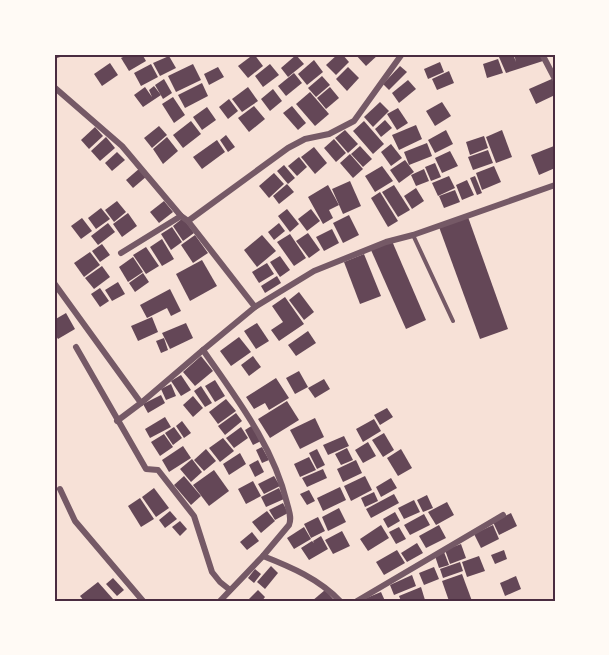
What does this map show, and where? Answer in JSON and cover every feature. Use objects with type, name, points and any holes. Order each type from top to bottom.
[{"type":"street","points":[[54,56],[60,54]]},
{"type":"street","points":[[188,221],[288,148],[305,139],[328,135],[354,121],[402,54]]},
{"type":"street","points":[[542,54],[555,79]]},
{"type":"street","points":[[54,87],[122,146],[181,216],[188,221],[255,307]]},
{"type":"street","points":[[117,421],[255,307],[314,271],[386,242],[555,185]]},
{"type":"street","points":[[122,253],[181,216]]},
{"type":"street","points":[[54,283],[141,403]]},
{"type":"street","points":[[76,347],[146,469],[158,470],[194,516],[212,572],[230,590]]},
{"type":"street","points":[[203,350],[254,424],[283,485],[291,523],[220,601]]},
{"type":"street","points":[[60,489],[75,521],[143,601]]},
{"type":"street","points":[[357,601],[503,515]]},
{"type":"street","points":[[263,556],[294,569],[322,585],[340,601]]},
{"type":"lane","points":[[412,235],[453,321]]},
{"type":"building","points":[[129,54],[142,54],[146,61],[129,71],[121,58]]},
{"type":"building","points":[[254,54],[263,66],[248,78],[238,66]]},
{"type":"building","points":[[338,54],[342,54],[349,62],[336,75],[326,65]]},
{"type":"building","points":[[355,54],[379,54],[366,66]]},
{"type":"building","points":[[513,54],[516,62],[514,54],[540,54],[543,61],[506,73],[499,57]]},
{"type":"building","points":[[296,55],[304,64],[288,77],[281,68]]},
{"type":"building","points":[[169,56],[176,68],[160,76],[153,63]]},
{"type":"building","points":[[498,59],[503,73],[487,78],[483,64]]},
{"type":"building","points":[[314,60],[323,72],[307,85],[298,74]]},
{"type":"building","points":[[440,62],[444,72],[428,79],[424,69]]},
{"type":"building","points":[[110,63],[118,75],[102,86],[94,74]]},
{"type":"building","points":[[151,64],[158,77],[141,86],[134,73]]},
{"type":"building","points":[[193,64],[201,80],[176,92],[168,76]]},
{"type":"building","points":[[270,64],[279,75],[263,87],[255,76]]},
{"type":"building","points":[[400,66],[407,72],[389,90],[383,84]]},
{"type":"building","points":[[218,67],[224,77],[209,85],[204,74]]},
{"type":"building","points":[[348,67],[359,78],[347,91],[336,79]]},
{"type":"building","points":[[449,71],[454,83],[437,90],[432,79]]},
{"type":"building","points":[[294,73],[302,83],[286,96],[278,86]]},
{"type":"building","points":[[322,76],[330,85],[316,97],[308,88]]},
{"type":"building","points":[[554,78],[555,95],[536,104],[529,89]]},
{"type":"building","points":[[164,79],[172,93],[163,99],[155,85]]},
{"type":"building","points":[[408,80],[416,89],[399,103],[392,93]]},
{"type":"building","points":[[202,83],[208,96],[185,108],[178,95]]},
{"type":"building","points":[[154,86],[161,95],[143,107],[134,95],[145,87],[152,97],[149,90]]},
{"type":"building","points":[[248,87],[258,101],[242,112],[232,99]]},
{"type":"building","points":[[330,87],[339,98],[326,109],[317,98]]},
{"type":"building","points":[[273,89],[282,101],[270,111],[261,99]]},
{"type":"building","points":[[310,92],[329,114],[315,126],[296,104]]},
{"type":"building","points":[[173,97],[185,115],[174,123],[162,104]]},
{"type":"building","points":[[229,99],[238,111],[228,119],[219,107]]},
{"type":"building","points":[[380,102],[389,111],[373,127],[364,117]]},
{"type":"building","points":[[442,102],[451,116],[435,126],[426,111]]},
{"type":"building","points":[[254,106],[265,119],[249,132],[238,118]]},
{"type":"building","points":[[292,106],[306,123],[298,130],[283,113]]},
{"type":"building","points":[[207,107],[216,120],[202,130],[193,117]]},
{"type":"building","points":[[398,108],[408,123],[397,130],[387,114]]},
{"type":"building","points":[[385,120],[392,128],[381,137],[375,129]]},
{"type":"building","points":[[191,121],[201,134],[183,148],[173,135]]},
{"type":"building","points":[[364,121],[384,144],[373,154],[353,131]]},
{"type":"building","points":[[416,125],[422,139],[399,150],[392,135]]},
{"type":"building","points":[[159,126],[167,135],[152,148],[144,138]]},
{"type":"building","points":[[95,127],[103,136],[89,149],[81,140]]},
{"type":"building","points":[[345,130],[358,144],[348,153],[335,138]]},
{"type":"building","points":[[446,130],[453,144],[435,153],[428,140]]},
{"type":"building","points":[[502,130],[512,157],[496,163],[486,137]]},
{"type":"building","points":[[226,135],[235,147],[228,152],[220,140]]},
{"type":"building","points":[[484,136],[488,148],[470,155],[466,142]]},
{"type":"building","points":[[106,137],[115,148],[100,161],[91,151]]},
{"type":"building","points":[[167,137],[178,151],[163,164],[153,149]]},
{"type":"building","points":[[334,139],[346,153],[336,162],[324,148]]},
{"type":"building","points":[[217,140],[225,152],[202,169],[193,157]]},
{"type":"building","points":[[427,143],[432,156],[409,165],[404,152]]},
{"type":"building","points":[[391,144],[402,158],[391,166],[381,152]]},
{"type":"building","points":[[360,146],[372,159],[363,167],[351,154]]},
{"type":"building","points":[[554,146],[555,168],[539,175],[531,155]]},
{"type":"building","points":[[314,147],[327,163],[315,174],[301,157]]},
{"type":"building","points":[[488,150],[493,163],[473,170],[468,157]]},
{"type":"building","points":[[450,151],[458,166],[442,173],[435,158]]},
{"type":"building","points":[[117,152],[125,160],[112,171],[105,163]]},
{"type":"building","points":[[350,154],[363,169],[353,178],[340,163]]},
{"type":"building","points":[[299,157],[307,167],[297,176],[288,166]]},
{"type":"building","points":[[405,160],[414,172],[399,183],[390,170]]},
{"type":"building","points":[[435,163],[441,177],[431,181],[425,167]]},
{"type":"building","points":[[284,165],[295,178],[288,184],[277,171]]},
{"type":"building","points":[[382,166],[393,181],[375,192],[365,176]]},
{"type":"building","points":[[494,166],[501,182],[482,190],[476,173]]},
{"type":"building","points":[[140,168],[147,176],[133,188],[126,180]]},
{"type":"building","points":[[424,169],[429,181],[416,186],[411,175]]},
{"type":"building","points":[[274,173],[284,184],[269,198],[259,186]]},
{"type":"building","points":[[449,176],[455,188],[438,196],[432,183]]},
{"type":"building","points":[[475,176],[482,193],[477,195],[470,178]]},
{"type":"building","points":[[467,180],[474,195],[462,200],[456,185]]},
{"type":"building","points":[[350,181],[361,206],[343,214],[332,189]]},
{"type":"building","points":[[287,184],[294,192],[279,204],[273,196]]},
{"type":"building","points":[[328,185],[339,205],[329,210],[333,218],[323,224],[308,197]]},
{"type":"building","points":[[394,185],[410,210],[398,217],[382,192]]},
{"type":"building","points":[[416,188],[424,201],[412,209],[404,196]]},
{"type":"building","points":[[455,190],[460,202],[444,208],[439,196]]},
{"type":"building","points":[[380,192],[398,221],[388,227],[371,198]]},
{"type":"building","points":[[117,201],[126,212],[114,222],[105,210]]},
{"type":"building","points":[[164,201],[173,212],[159,223],[150,212]]},
{"type":"building","points":[[101,208],[110,219],[96,229],[88,218]]},
{"type":"building","points":[[287,209],[299,224],[290,232],[278,216]]},
{"type":"building","points":[[311,209],[320,221],[307,231],[298,219]]},
{"type":"building","points":[[128,213],[137,226],[122,237],[113,224]]},
{"type":"building","points":[[349,215],[359,235],[343,243],[333,223]]},
{"type":"building","points":[[468,217],[508,329],[480,339],[439,227]]},
{"type":"building","points":[[82,218],[92,231],[81,239],[71,226]]},
{"type":"building","points":[[183,218],[194,233],[183,241],[173,226]]},
{"type":"building","points":[[108,223],[115,232],[98,245],[91,236]]},
{"type":"building","points":[[279,223],[285,231],[274,240],[268,232]]},
{"type":"building","points":[[172,227],[182,242],[171,250],[161,234]]},
{"type":"building","points":[[332,229],[339,243],[324,251],[316,237]]},
{"type":"building","points":[[308,233],[320,250],[309,258],[296,241]]},
{"type":"building","points":[[290,234],[306,258],[294,266],[277,242]]},
{"type":"building","points":[[195,235],[208,253],[193,263],[181,245]]},
{"type":"building","points":[[262,235],[276,251],[257,267],[244,250]]},
{"type":"building","points":[[162,239],[174,259],[162,266],[150,247]]},
{"type":"building","points":[[392,241],[426,320],[406,329],[371,250]]},
{"type":"building","points":[[102,244],[110,255],[100,262],[92,251]]},
{"type":"building","points":[[146,247],[159,266],[146,274],[133,255]]},
{"type":"building","points":[[90,252],[100,265],[84,277],[74,263]]},
{"type":"building","points":[[364,254],[381,296],[360,304],[344,262]]},
{"type":"building","points":[[280,256],[290,270],[280,277],[270,262]]},
{"type":"building","points":[[133,257],[143,272],[128,282],[119,267]]},
{"type":"building","points":[[202,260],[217,286],[190,301],[176,274]]},
{"type":"building","points":[[267,263],[274,274],[259,283],[252,272]]},
{"type":"building","points":[[102,266],[110,277],[94,289],[85,278]]},
{"type":"building","points":[[143,273],[149,282],[135,292],[129,283]]},
{"type":"building","points":[[277,276],[281,283],[265,293],[261,286]]},
{"type":"building","points":[[118,282],[125,294],[112,301],[105,290]]},
{"type":"building","points":[[100,288],[109,301],[100,307],[91,294]]},
{"type":"building","points":[[170,289],[181,311],[171,316],[167,308],[147,318],[140,305]]},
{"type":"building","points":[[299,292],[314,312],[304,320],[289,300]]},
{"type":"building","points":[[285,297],[304,324],[279,341],[271,330],[283,322],[272,306]]},
{"type":"building","points":[[66,313],[75,329],[58,339],[54,333],[54,320]]},
{"type":"building","points":[[152,317],[158,332],[138,341],[131,326]]},
{"type":"building","points":[[186,323],[193,338],[170,349],[162,333]]},
{"type":"building","points":[[257,323],[269,341],[256,349],[244,331]]},
{"type":"building","points":[[308,331],[316,343],[296,356],[288,345]]},
{"type":"building","points":[[239,337],[251,352],[231,366],[220,351]]},
{"type":"building","points":[[164,338],[168,350],[161,353],[156,341]]},
{"type":"building","points":[[201,356],[213,371],[195,386],[183,372]]},
{"type":"building","points":[[253,356],[261,367],[249,376],[241,365]]},
{"type":"building","points":[[299,371],[308,387],[295,394],[286,378]]},
{"type":"building","points":[[181,375],[191,390],[181,396],[171,381]]},
{"type":"building","points":[[276,378],[289,398],[269,410],[265,403],[254,409],[246,397]]},
{"type":"building","points":[[324,379],[330,389],[315,398],[308,388]]},
{"type":"building","points":[[215,380],[225,396],[215,402],[205,386]]},
{"type":"building","points":[[171,384],[176,396],[166,400],[161,389]]},
{"type":"building","points":[[201,386],[212,403],[205,407],[194,391]]},
{"type":"building","points":[[161,395],[165,403],[148,413],[143,404]]},
{"type":"building","points":[[193,396],[203,408],[193,417],[183,405]]},
{"type":"building","points":[[226,399],[236,411],[218,424],[209,412]]},
{"type":"building","points":[[287,401],[299,420],[270,438],[258,419]]},
{"type":"building","points":[[387,408],[393,417],[380,425],[374,415]]},
{"type":"building","points":[[236,413],[242,421],[225,435],[218,426]]},
{"type":"building","points":[[165,417],[171,427],[150,438],[145,429]]},
{"type":"building","points":[[315,418],[324,437],[300,449],[290,430]]},
{"type":"building","points":[[374,419],[381,431],[363,442],[356,429]]},
{"type":"building","points":[[182,421],[191,433],[184,438],[176,426]]},
{"type":"building","points":[[253,425],[261,441],[253,445],[245,430]]},
{"type":"building","points":[[174,427],[182,438],[173,445],[165,433]]},
{"type":"building","points":[[241,427],[248,438],[234,448],[226,438]]},
{"type":"building","points":[[384,433],[394,450],[383,457],[372,440]]},
{"type":"building","points":[[164,434],[173,447],[160,456],[151,442]]},
{"type":"building","points":[[344,436],[349,446],[328,455],[323,445]]},
{"type":"building","points":[[223,438],[234,451],[220,462],[209,448]]},
{"type":"building","points":[[368,442],[376,456],[363,463],[355,450]]},
{"type":"building","points":[[183,446],[191,458],[169,472],[162,460]]},
{"type":"building","points":[[262,447],[269,460],[262,463],[256,450]]},
{"type":"building","points":[[347,448],[353,460],[341,465],[335,454]]},
{"type":"building","points":[[206,449],[216,461],[204,471],[194,460]]},
{"type":"building","points":[[317,449],[325,465],[317,469],[309,453]]},
{"type":"building","points":[[401,449],[412,468],[398,476],[387,458]]},
{"type":"building","points":[[240,453],[246,464],[229,475],[223,464]]},
{"type":"building","points":[[309,457],[316,470],[300,477],[294,464]]},
{"type":"building","points":[[192,459],[202,472],[191,482],[180,469]]},
{"type":"building","points":[[258,460],[264,472],[255,477],[249,465]]},
{"type":"building","points":[[356,460],[362,473],[343,482],[337,469]]},
{"type":"building","points":[[323,469],[327,478],[307,487],[302,478]]},
{"type":"building","points":[[214,470],[229,491],[209,506],[193,485]]},
{"type":"building","points":[[184,476],[201,496],[191,505],[174,485]]},
{"type":"building","points":[[274,476],[280,486],[264,494],[258,484]]},
{"type":"building","points":[[365,476],[372,490],[351,501],[344,486]]},
{"type":"building","points":[[391,478],[397,488],[381,497],[376,487]]},
{"type":"building","points":[[253,481],[261,496],[246,504],[238,489]]},
{"type":"building","points":[[340,487],[346,500],[323,511],[317,498]]},
{"type":"building","points":[[154,488],[169,508],[156,517],[142,497]]},
{"type":"building","points":[[279,488],[284,499],[266,507],[261,497]]},
{"type":"building","points":[[309,490],[315,501],[307,505],[300,494]]},
{"type":"building","points":[[374,492],[378,501],[365,507],[361,498]]},
{"type":"building","points":[[394,494],[399,503],[371,518],[366,509]]},
{"type":"building","points":[[427,495],[433,508],[423,512],[417,500]]},
{"type":"building","points":[[140,498],[154,519],[141,527],[128,506]]},
{"type":"building","points":[[414,500],[420,512],[404,519],[398,508]]},
{"type":"building","points":[[447,502],[454,515],[436,525],[428,512]]},
{"type":"building","points":[[283,503],[288,513],[275,520],[269,510]]},
{"type":"building","points":[[339,508],[346,522],[328,531],[322,517]]},
{"type":"building","points":[[170,511],[177,519],[165,528],[159,520]]},
{"type":"building","points":[[267,511],[275,521],[261,533],[252,522]]},
{"type":"building","points":[[395,512],[400,521],[388,528],[383,519]]},
{"type":"building","points":[[511,513],[517,526],[499,535],[493,522]]},
{"type":"building","points":[[424,514],[430,525],[410,535],[404,525]]},
{"type":"building","points":[[318,517],[325,531],[311,538],[304,524]]},
{"type":"building","points":[[180,521],[187,529],[180,536],[172,527]]},
{"type":"building","points":[[381,525],[389,538],[368,551],[360,539]]},
{"type":"building","points":[[439,525],[446,538],[426,548],[419,536]]},
{"type":"building","points":[[493,525],[499,539],[481,548],[474,534]]},
{"type":"building","points":[[304,527],[311,539],[294,549],[287,538]]},
{"type":"building","points":[[399,527],[406,539],[396,544],[389,532]]},
{"type":"building","points":[[342,531],[350,546],[333,554],[325,540]]},
{"type":"building","points":[[252,532],[259,541],[247,550],[240,542]]},
{"type":"building","points":[[321,536],[328,549],[309,560],[301,548],[312,541],[314,543],[313,541]]},
{"type":"building","points":[[417,543],[423,553],[407,562],[401,553]]},
{"type":"building","points":[[461,544],[466,558],[450,564],[445,550]]},
{"type":"building","points":[[397,550],[405,563],[384,575],[376,562]]},
{"type":"building","points":[[504,550],[507,559],[495,564],[491,555]]},
{"type":"building","points":[[444,552],[449,565],[439,568],[435,556]]},
{"type":"building","points":[[479,556],[485,571],[467,577],[462,562]]},
{"type":"building","points":[[460,562],[463,571],[443,578],[440,569]]},
{"type":"building","points":[[271,566],[278,573],[265,589],[257,582]]},
{"type":"building","points":[[434,567],[439,579],[424,585],[419,573]]},
{"type":"building","points":[[255,569],[261,574],[254,583],[248,578]]},
{"type":"building","points":[[462,574],[472,601],[449,601],[442,581]]},
{"type":"building","points":[[412,575],[416,586],[394,595],[390,585]]},
{"type":"building","points":[[516,576],[521,589],[505,596],[500,583]]},
{"type":"building","points":[[113,578],[124,590],[117,596],[106,584]]},
{"type":"building","points":[[98,582],[113,599],[84,601],[80,596]]},
{"type":"building","points":[[421,587],[425,600],[401,601],[399,596]]},
{"type":"building","points":[[258,590],[265,597],[262,601],[247,601]]},
{"type":"building","points":[[325,590],[335,601],[312,601]]},
{"type":"building","points":[[381,592],[385,601],[365,601],[364,599]]}]
